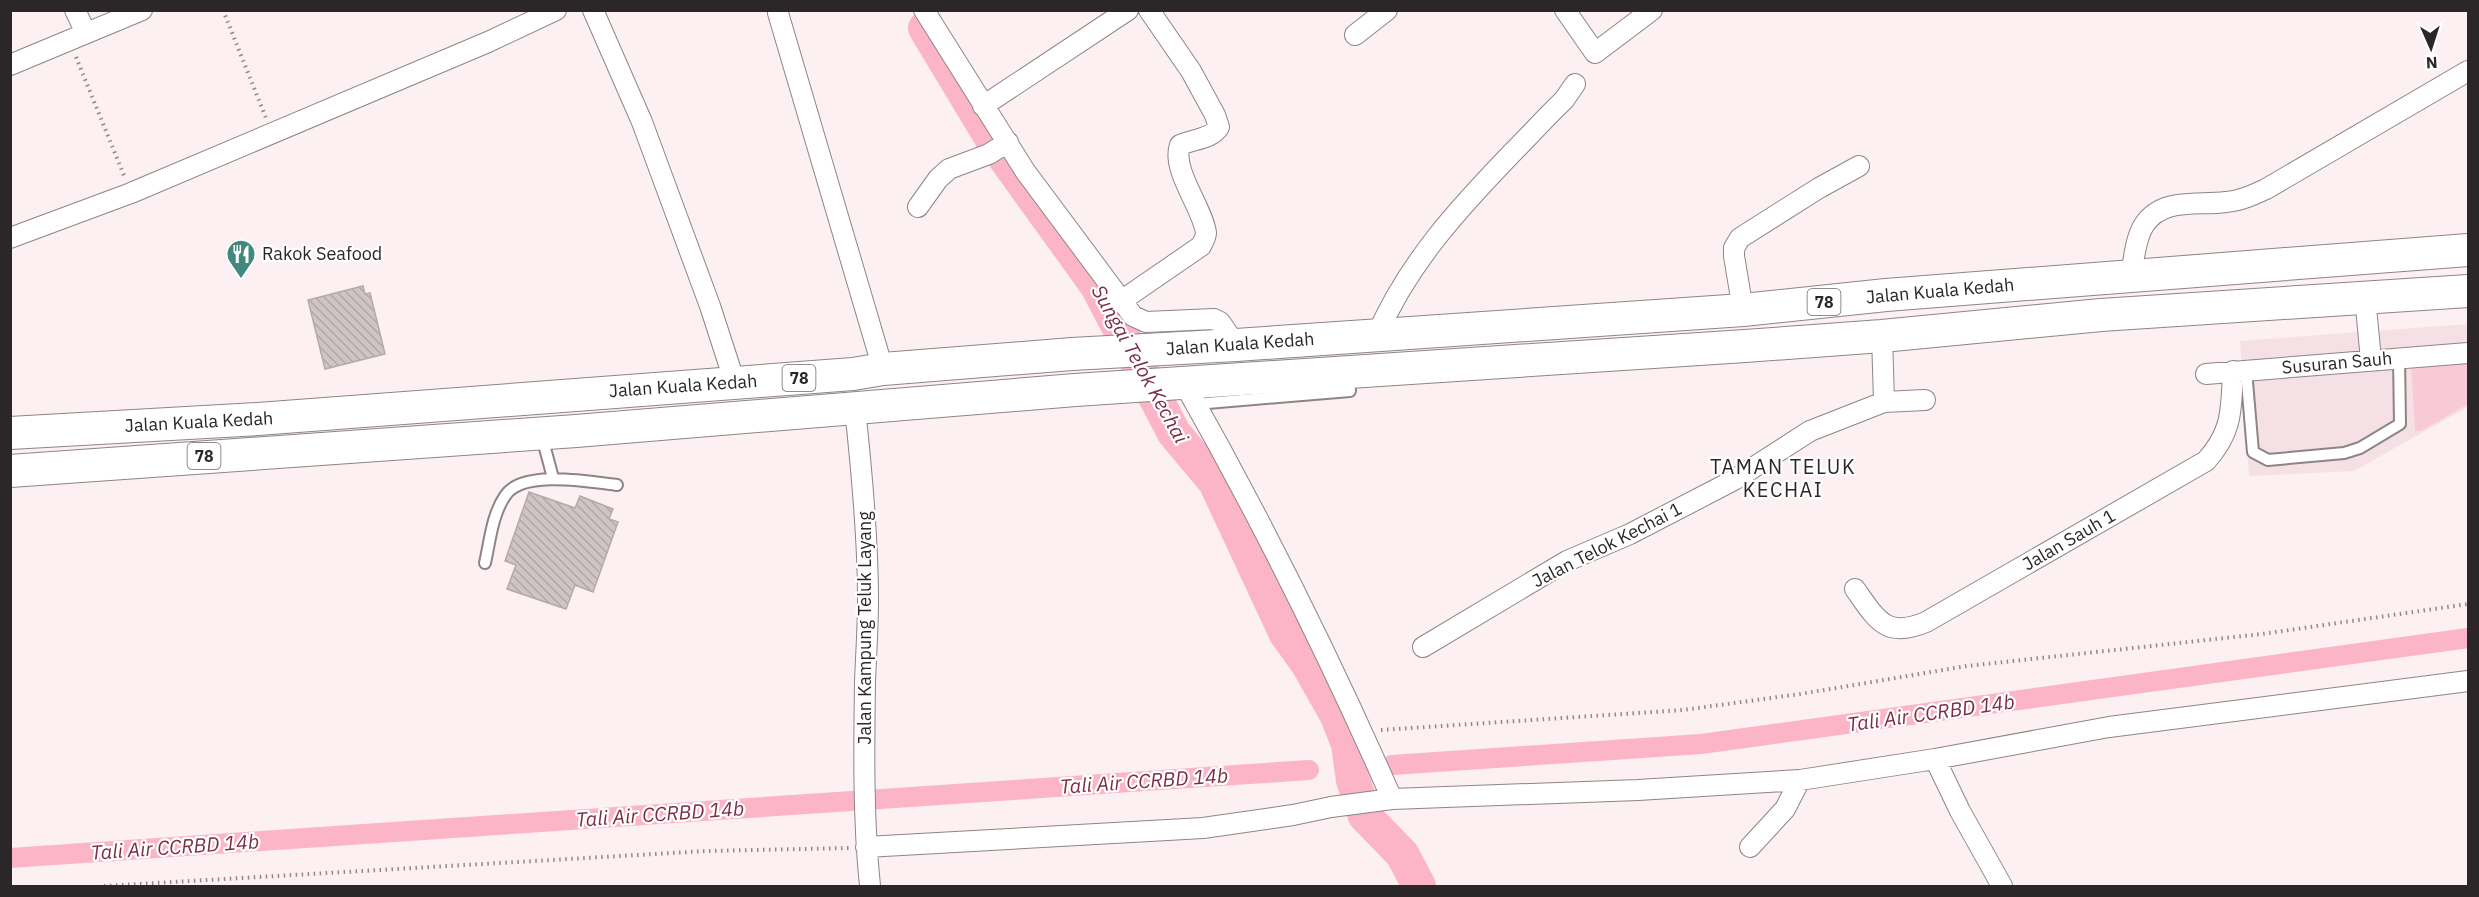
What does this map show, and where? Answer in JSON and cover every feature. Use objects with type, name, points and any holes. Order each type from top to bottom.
[{"type":"main road","name":"Jalan Kuala Kedah","points":[[10,433],[258,418],[735,383],[1072,354],[1236,345],[1743,309],[2132,275],[2469,250]]},
{"type":"main road","name":"Jalan Kuala Kedah","points":[[10,471],[541,433],[1075,390],[1187,391],[1349,372],[1882,336],[2101,315],[2469,291]]},
{"type":"main road","points":[[524,397],[532,408],[541,433]]},
{"type":"main road","points":[[43,430],[48,469]]},
{"type":"street","points":[[75,10],[78,38]]},
{"type":"street","points":[[10,65],[142,10]]},
{"type":"street","points":[[10,238],[131,193],[488,42],[556,10]]},
{"type":"street","points":[[593,10],[642,122],[710,306],[735,383]]},
{"type":"street","points":[[924,10],[982,106],[999,147],[1040,192],[1133,316],[1142,321],[1210,318],[1220,322],[1236,345]]},
{"type":"street","points":[[982,106],[1128,10]]},
{"type":"street","points":[[1121,301],[1202,246],[1206,233],[1182,171],[1178,149],[1186,142],[1214,134],[1219,127],[1191,71],[1149,10]]},
{"type":"street","points":[[1354,35],[1387,10]]},
{"type":"street","points":[[1565,10],[1595,53],[1652,10]]},
{"type":"street","points":[[778,13],[883,369]]},
{"type":"street","points":[[2132,275],[2143,226],[2154,214],[2179,204],[2226,202],[2246,198],[2266,189],[2469,71]]},
{"type":"street","points":[[1377,335],[1390,305],[1415,264],[1469,197],[1564,100],[1575,84]]},
{"type":"street","points":[[918,207],[938,179],[949,169],[999,147]]},
{"type":"street","points":[[1743,309],[1734,256],[1734,248],[1740,238],[1819,188],[1860,166]]},
{"type":"street","points":[[2365,297],[2371,360]]},
{"type":"street","points":[[1882,336],[1884,402]]},
{"type":"street","name":"Susuran Sauh","points":[[2206,374],[2469,353]]},
{"type":"street","name":"Jalan Sauh 1","points":[[1855,589],[1881,623],[1891,629],[1911,628],[1936,616],[2206,461],[2219,446],[2227,429],[2240,371]]},
{"type":"street","points":[[1187,391],[1247,496],[1362,732],[1382,801]]},
{"type":"street","name":"Jalan Telok Kechai 1","points":[[1424,648],[1567,561],[1630,534],[1734,480],[1810,430],[1884,402],[1925,400]]},
{"type":"street","name":"Jalan Kampung Teluk Layang","points":[[855,409],[866,521],[868,602],[863,775],[865,840],[870,886]]},
{"type":"street","points":[[865,840],[1203,828],[1382,801],[1638,790],[1800,780],[1935,759],[2109,727],[2469,681]]},
{"type":"street","points":[[1935,759],[1960,811],[2002,886]]},
{"type":"street","points":[[1750,847],[1785,809],[1800,780]]},
{"type":"lane","points":[[2240,371],[2253,452],[2268,460],[2352,451],[2393,430],[2400,424],[2399,358]]},
{"type":"lane","points":[[541,433],[553,478]]},
{"type":"lane","points":[[485,563],[495,518],[504,496],[510,490],[553,478],[617,485]]},
{"type":"path","points":[[223,10],[272,133]]},
{"type":"path","points":[[78,38],[131,193]]},
{"type":"path","points":[[1362,732],[1683,710],[1800,694],[1967,666],[2262,634],[2469,604]]},
{"type":"path","points":[[104,886],[865,840]]},
{"type":"shaded area","points":[[2468,324],[2468,407],[2354,471],[2249,476],[2240,341]]},
{"type":"shaded area","points":[[2468,357],[2468,404],[2421,431],[2415,431],[2411,361]]},
{"type":"building","points":[[363,286],[365,294],[370,293],[385,354],[325,369],[308,300]]},
{"type":"building","points":[[529,492],[575,508],[580,496],[613,509],[609,519],[618,522],[593,592],[575,585],[566,609],[507,589],[516,565],[505,561]]},
{"type":"waterway","name":"Sungai Telok Kechai","points":[[925,28],[996,146],[1097,286],[1174,433],[1215,482],[1286,634],[1307,663],[1337,716],[1348,744],[1353,780],[1365,816],[1402,854],[1419,886]]},
{"type":"waterway","name":"Tali Air CCRBD 14b","points":[[1392,765],[1701,744],[2468,638]]},
{"type":"waterway","name":"Tali Air CCRBD 14b","points":[[10,858],[1309,770]]},
{"type":"place","name":"Rakok Seafood","points":[[241,280]]},
{"type":"district","name":"TAMAN TELUK KECHAI","points":[[1783,478]]}]
